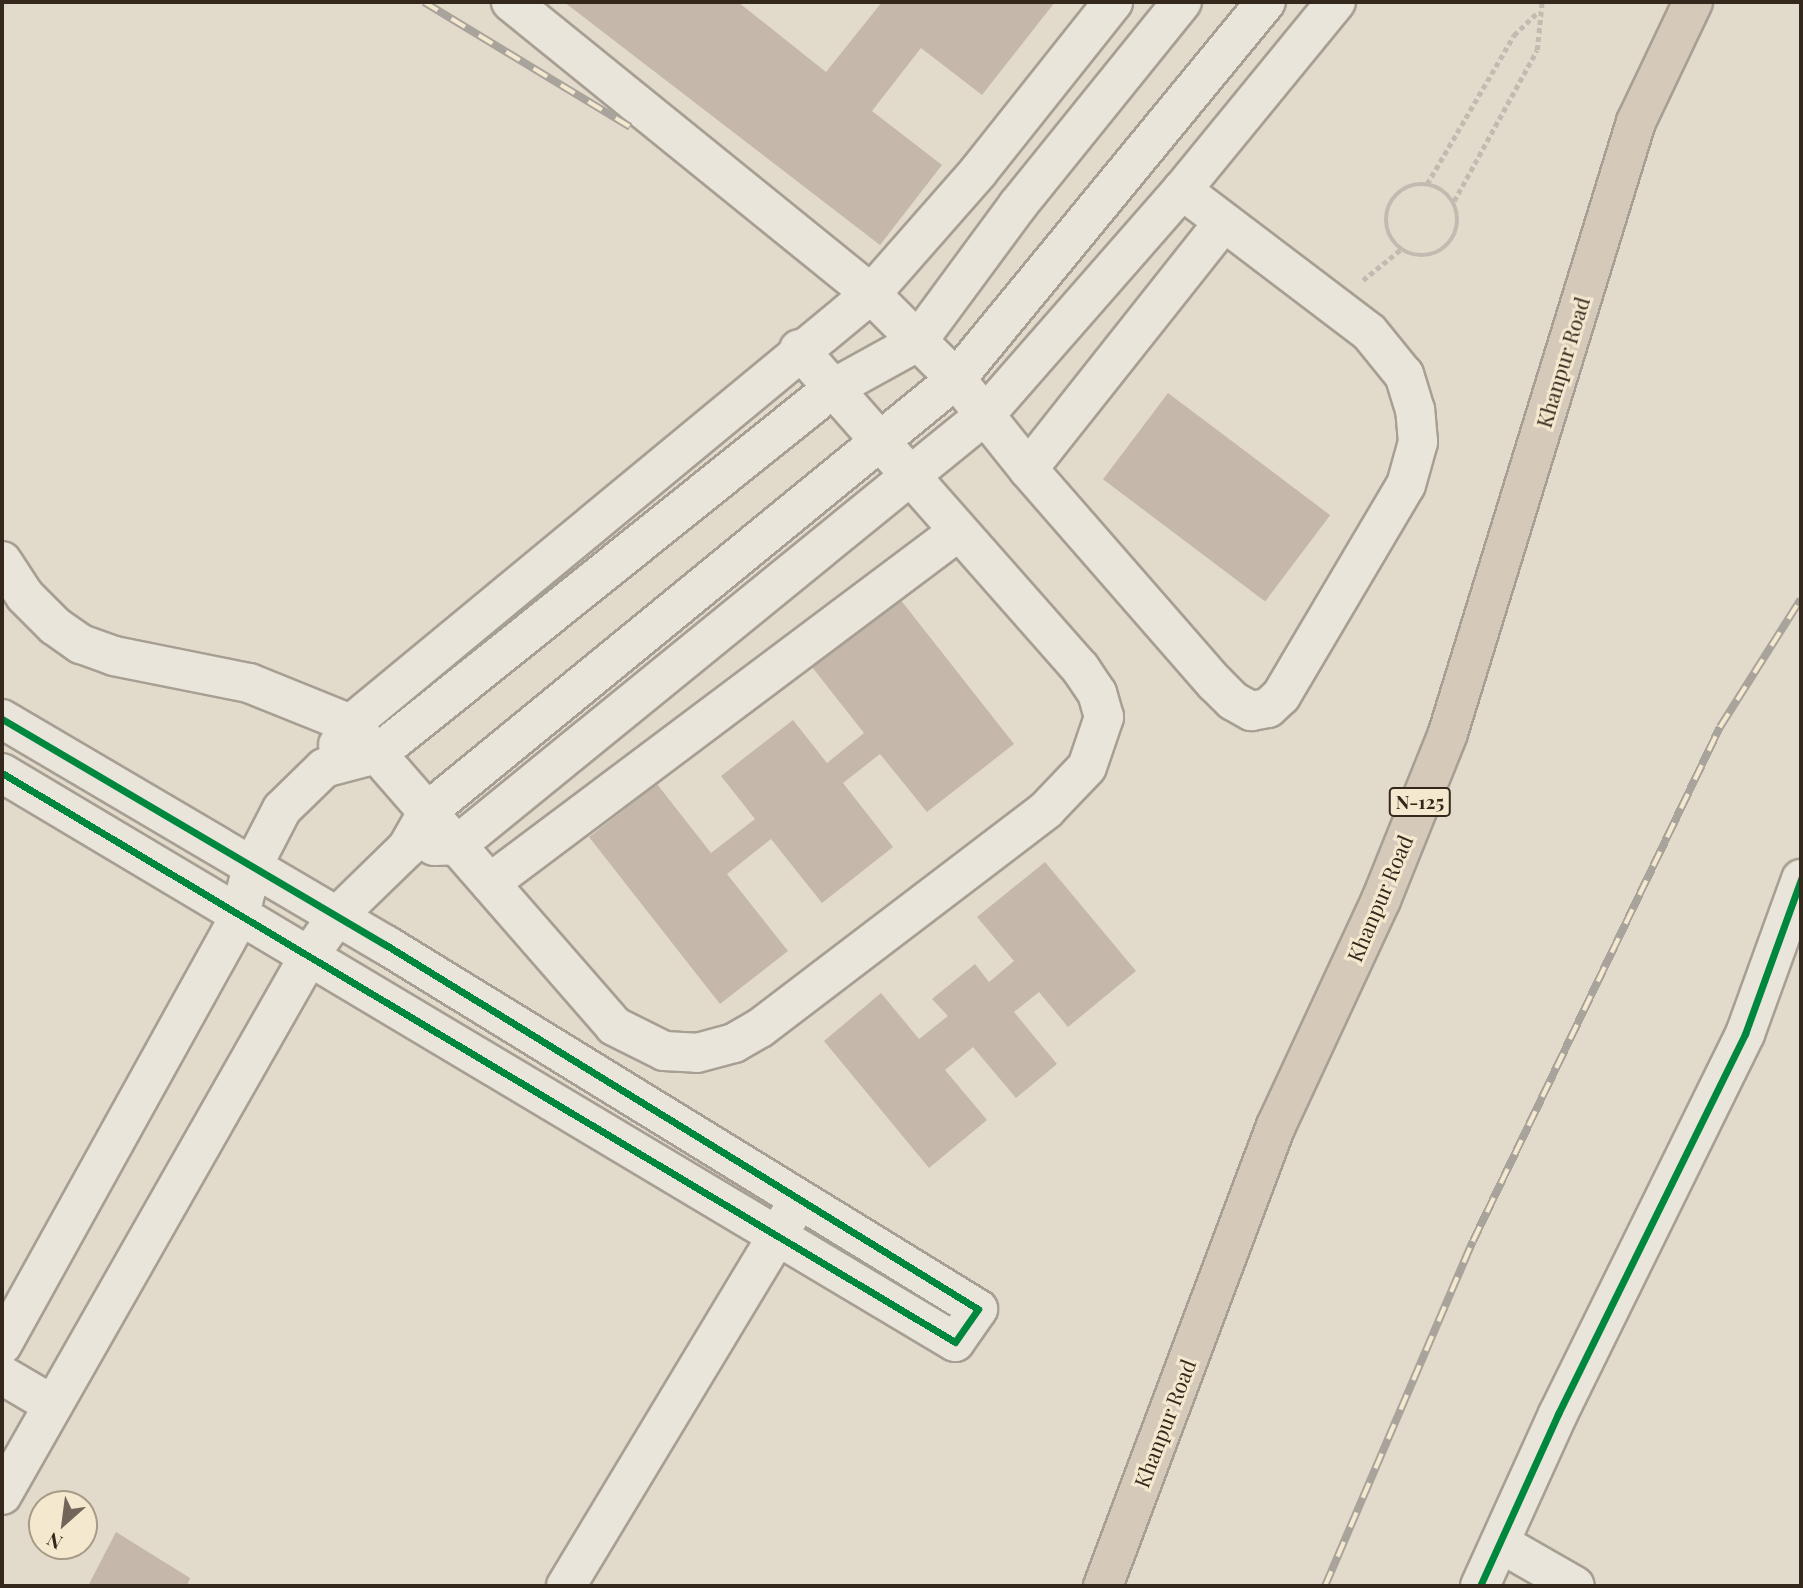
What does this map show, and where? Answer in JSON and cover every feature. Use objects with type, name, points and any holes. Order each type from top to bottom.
[{"type":"highway","name":"Khanpur Road","points":[[1103,1586],[1276,1126],[1381,900],[1448,733],[1636,122],[1693,2]]},
{"type":"street","points":[[511,2],[871,294],[956,380],[1028,469],[1233,701],[1251,711],[1268,708],[1294,678],[1406,485],[1418,442],[1415,410],[1404,375],[1369,332],[1182,190]]},
{"type":"street","points":[[2,1345],[239,918],[252,867],[282,809],[324,768],[352,724],[799,349],[871,294],[978,172],[1113,2]]},
{"type":"street","points":[[324,768],[377,754],[832,389],[917,342],[1018,205],[1182,2]]},
{"type":"street","points":[[2,1495],[309,956],[337,916],[407,848],[428,811],[956,380],[1266,2]]},
{"type":"street","points":[[407,848],[457,845],[908,474],[985,415],[1182,190],[1336,2]]},
{"type":"street","points":[[978,172],[1018,205]]},
{"type":"street","points":[[1028,469],[1224,222]]},
{"type":"street","points":[[2,561],[25,596],[55,626],[82,643],[126,659],[248,683],[352,724],[614,1026],[636,1041],[664,1051],[697,1052],[734,1043],[760,1028],[1046,810],[1087,767],[1100,739],[1104,716],[1097,694],[1080,668],[799,349]]},
{"type":"street","points":[[490,883],[959,531]]},
{"type":"street","points":[[2,719],[337,916],[978,1309],[956,1342],[309,956],[239,918],[2,773]]},
{"type":"street","points":[[1480,1586],[1558,1414],[1745,1034],[1801,879]]},
{"type":"street","points":[[566,1586],[800,1199]]},
{"type":"street","points":[[2,1375],[53,1405]]},
{"type":"street","points":[[1500,1543],[1575,1586]]},
{"type":"path","points":[[1454,201],[1537,50],[1542,2]]},
{"type":"path","points":[[1427,184],[1514,34],[1539,11]]},
{"type":"path","points":[[1427,184],[1445,190],[1454,201],[1458,229],[1441,252],[1428,256],[1400,250],[1386,225],[1387,211],[1403,188],[1427,184]]},
{"type":"path","points":[[1333,305],[1400,250]]},
{"type":"building","points":[[564,2],[738,2],[826,72],[882,2],[1055,2],[982,95],[921,48],[872,111],[942,165],[880,245]]},
{"type":"building","points":[[1168,393],[1330,515],[1265,601],[1103,479]]},
{"type":"building","points":[[896,594],[1014,744],[927,812],[880,754],[843,783],[893,847],[822,903],[771,839],[727,874],[788,951],[720,1004],[589,837],[657,784],[711,853],[755,819],[721,776],[793,720],[827,763],[864,733],[808,662]]},
{"type":"building","points":[[1045,862],[1136,971],[1068,1027],[1039,992],[1014,1012],[1057,1064],[1016,1098],[973,1047],[945,1070],[987,1120],[929,1168],[824,1041],[881,993],[919,1039],[948,1016],[932,999],[975,964],[989,982],[1014,961],[977,917]]},
{"type":"building","points":[[116,1532],[190,1578],[187,1586],[88,1586]]},
{"type":"railway","points":[[424,2],[630,127]]},
{"type":"railway","points":[[1325,1586],[1473,1241],[1720,727],[1801,599]]},
{"type":"cycle path","points":[[2,719],[386,945],[978,1309],[955,1342],[2,773]]},
{"type":"cycle path","points":[[1480,1586],[1558,1414],[1745,1034],[1801,879]]}]
